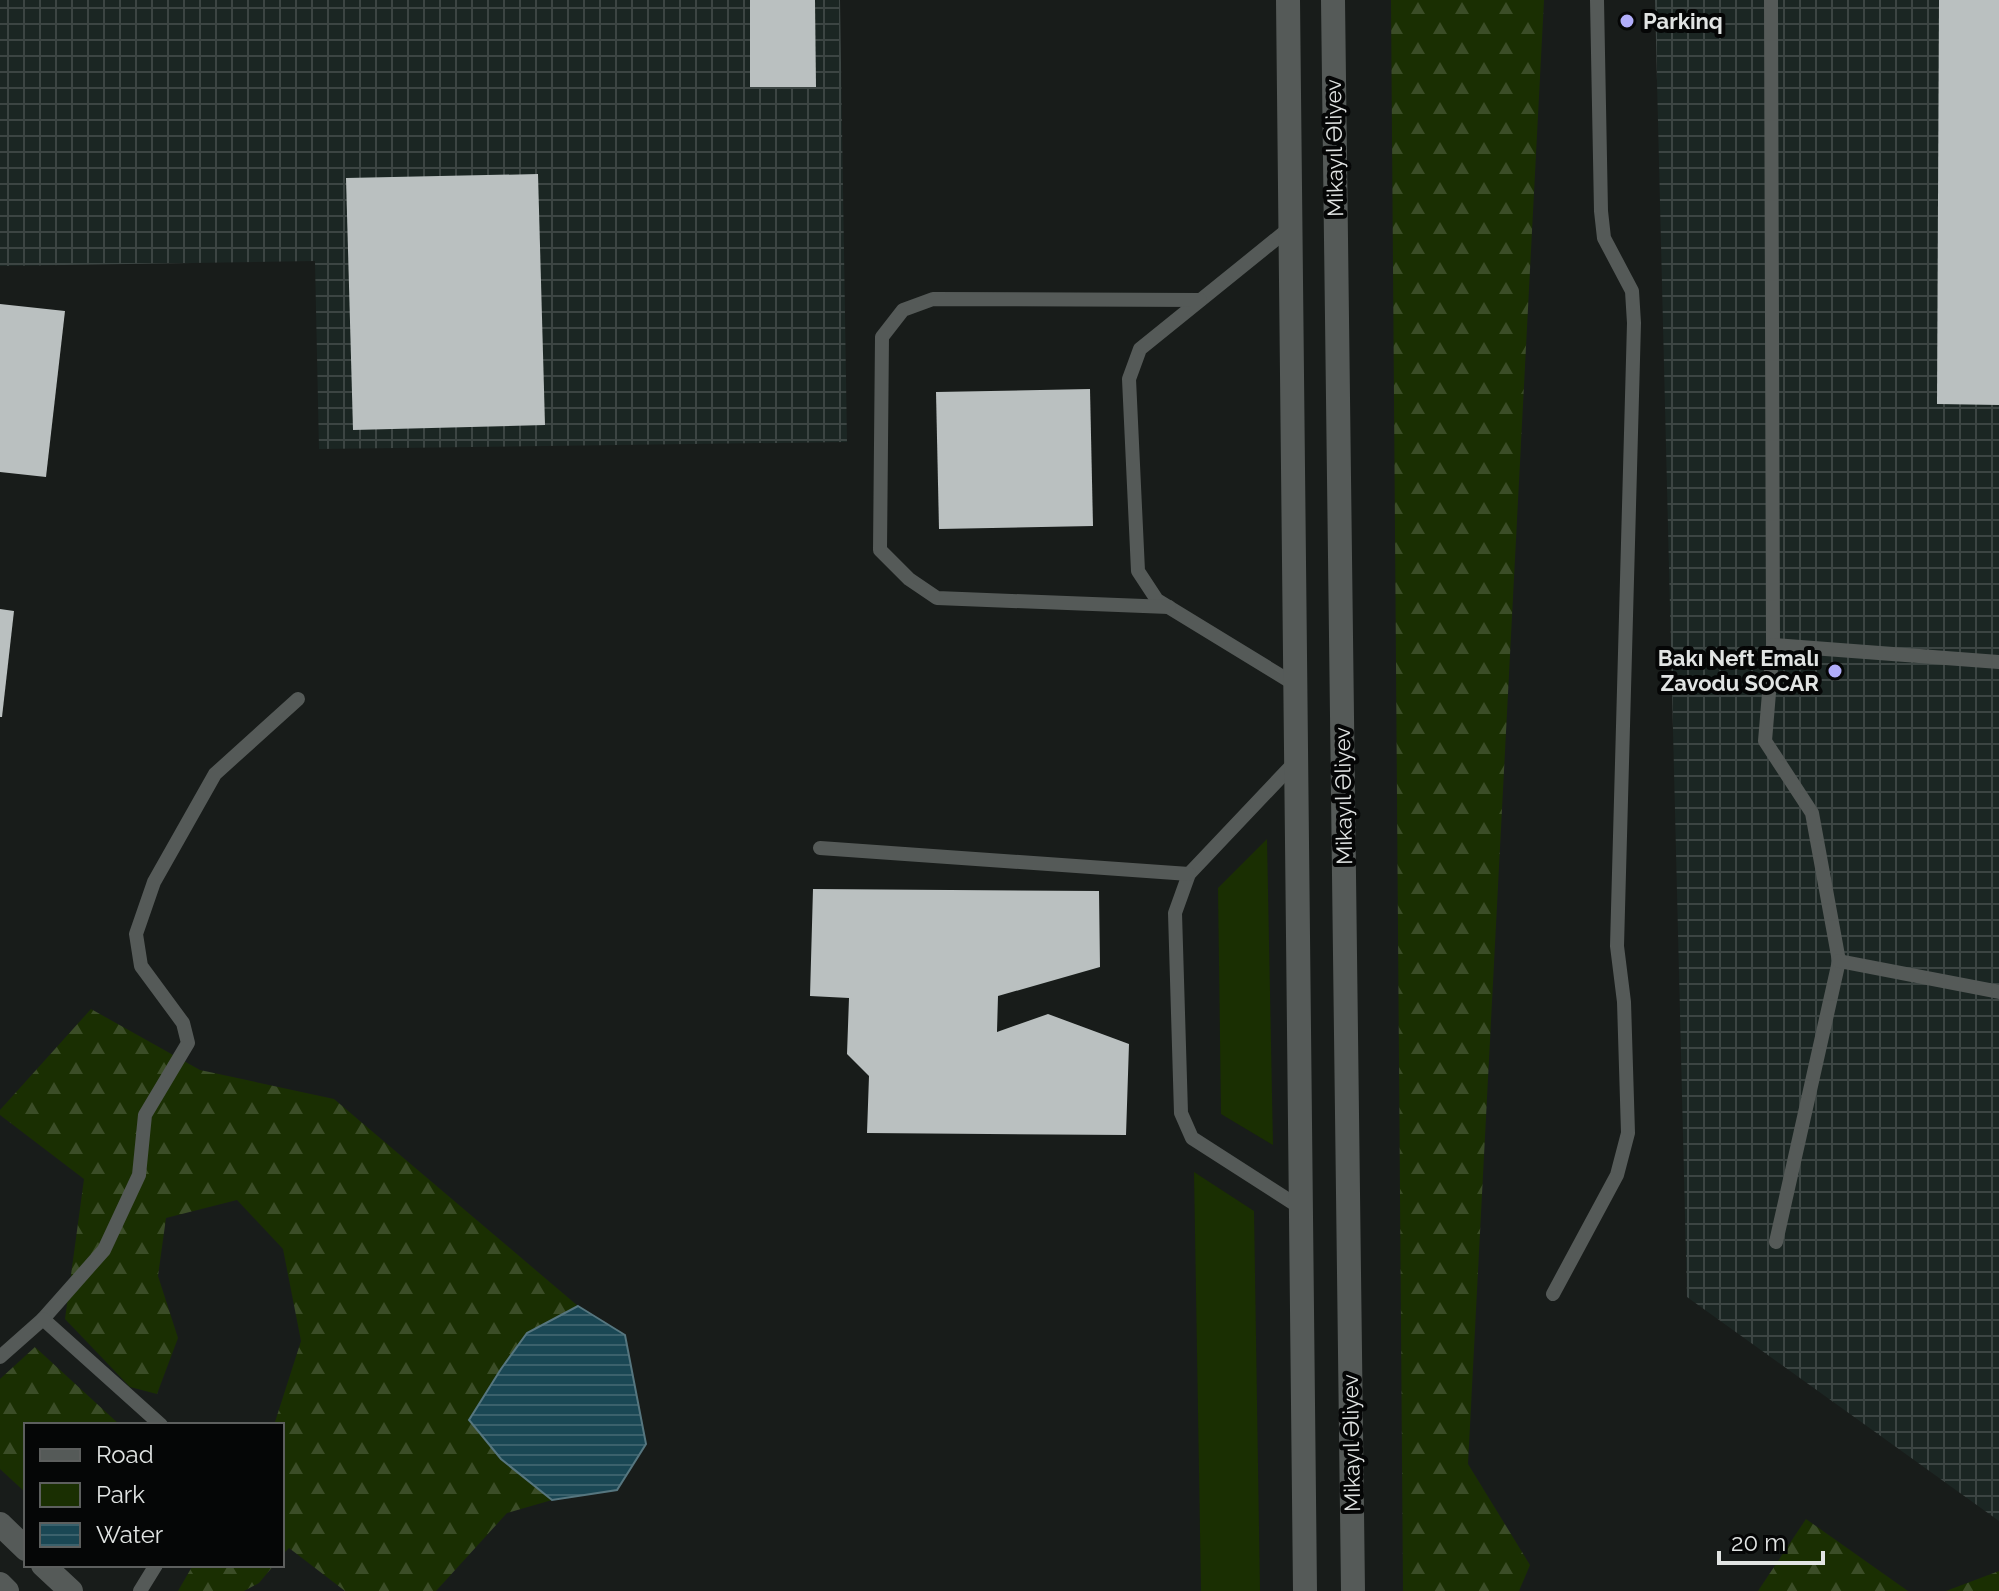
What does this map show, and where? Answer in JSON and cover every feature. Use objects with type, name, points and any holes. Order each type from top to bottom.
[{"type":"main road","name":"Mikayıl Əliyev","points":[[1288,0],[1305,1591]]},
{"type":"main road","name":"Mikayıl Əliyev","points":[[1333,0],[1353,1591]]},
{"type":"main road","points":[[0,1524],[24,1547]]},
{"type":"main road","points":[[45,1567],[71,1591]]},
{"type":"main road","points":[[0,1584],[7,1591]]},
{"type":"lane","points":[[1553,1294],[1617,1175],[1628,1133],[1624,1002],[1617,946],[1634,323],[1632,291],[1604,238],[1597,0]]},
{"type":"lane","points":[[1771,0],[1773,645],[1765,741],[1812,813],[1839,961],[1776,1242]]},
{"type":"lane","points":[[1291,226],[1140,349],[1129,379],[1138,571],[1157,600],[1296,685]]},
{"type":"lane","points":[[1169,607],[937,598],[909,579],[880,550],[882,337],[903,310],[933,299],[1200,300]]},
{"type":"lane","points":[[1773,645],[1999,662]]},
{"type":"lane","points":[[0,1357],[43,1319],[104,1250],[139,1175],[145,1115],[188,1043],[183,1023],[141,966],[136,934],[154,882],[215,774],[298,699]]},
{"type":"lane","points":[[1297,760],[1189,874],[1175,913],[1181,1113],[1192,1138],[1301,1208]]},
{"type":"lane","points":[[820,848],[1189,874]]},
{"type":"lane","points":[[1839,961],[1999,992]]},
{"type":"lane","points":[[43,1319],[159,1423]]},
{"type":"lane","points":[[140,1591],[155,1567]]},
{"type":"shaded area","points":[[0,0],[840,0],[847,442],[319,449],[315,261],[0,266]]},
{"type":"shaded area","name":"Bakı Neft Emalı Zavodu SOCAR","points":[[1655,0],[1999,0],[1999,1521],[1687,1297]]},
{"type":"green space","points":[[1391,0],[1544,0],[1468,1464],[1530,1565],[1519,1591],[1403,1591]]},
{"type":"green space","points":[[1267,839],[1273,1145],[1221,1114],[1218,888]]},
{"type":"green space","points":[[91,1009],[200,1070],[334,1099],[578,1306],[527,1333],[501,1459],[552,1500],[507,1513],[436,1591],[345,1591],[289,1548],[284,1553],[284,1423],[275,1423],[301,1341],[283,1249],[237,1200],[166,1218],[158,1276],[178,1338],[157,1394],[130,1387],[65,1319],[84,1179],[0,1115],[0,1110]]},
{"type":"green space","points":[[1194,1172],[1254,1211],[1260,1591],[1201,1591]]},
{"type":"green space","points":[[35,1347],[118,1423],[24,1423],[24,1491],[0,1469],[0,1379]]},
{"type":"green space","points":[[1806,1519],[1908,1591],[1758,1591]]},
{"type":"green space","points":[[192,1567],[272,1567],[259,1583],[244,1591],[178,1591]]},
{"type":"green space","points":[[1999,1571],[1999,1591],[1946,1591]]},
{"type":"water","points":[[578,1306],[625,1335],[646,1444],[617,1490],[552,1500],[501,1459],[469,1420],[527,1333]]},
{"type":"building","points":[[750,0],[815,0],[816,87],[750,87]]},
{"type":"building","points":[[1939,0],[1999,0],[1999,405],[1937,404]]},
{"type":"building","points":[[538,174],[545,425],[353,430],[346,178]]},
{"type":"building","points":[[0,304],[65,311],[46,477],[0,472]]},
{"type":"building","points":[[1090,389],[1093,526],[939,529],[936,392]]},
{"type":"building","points":[[0,609],[14,611],[2,717],[0,717]]},
{"type":"building","points":[[813,889],[1099,891],[1100,967],[998,996],[997,1032],[1048,1014],[1129,1044],[1126,1135],[867,1133],[869,1076],[847,1054],[849,998],[810,996]]},
{"type":"place","name":"Parkinq","points":[[1627,21]]},
{"type":"place","name":"Bakı Neft Emalı Zavodu SOCAR","points":[[1835,671]]}]
